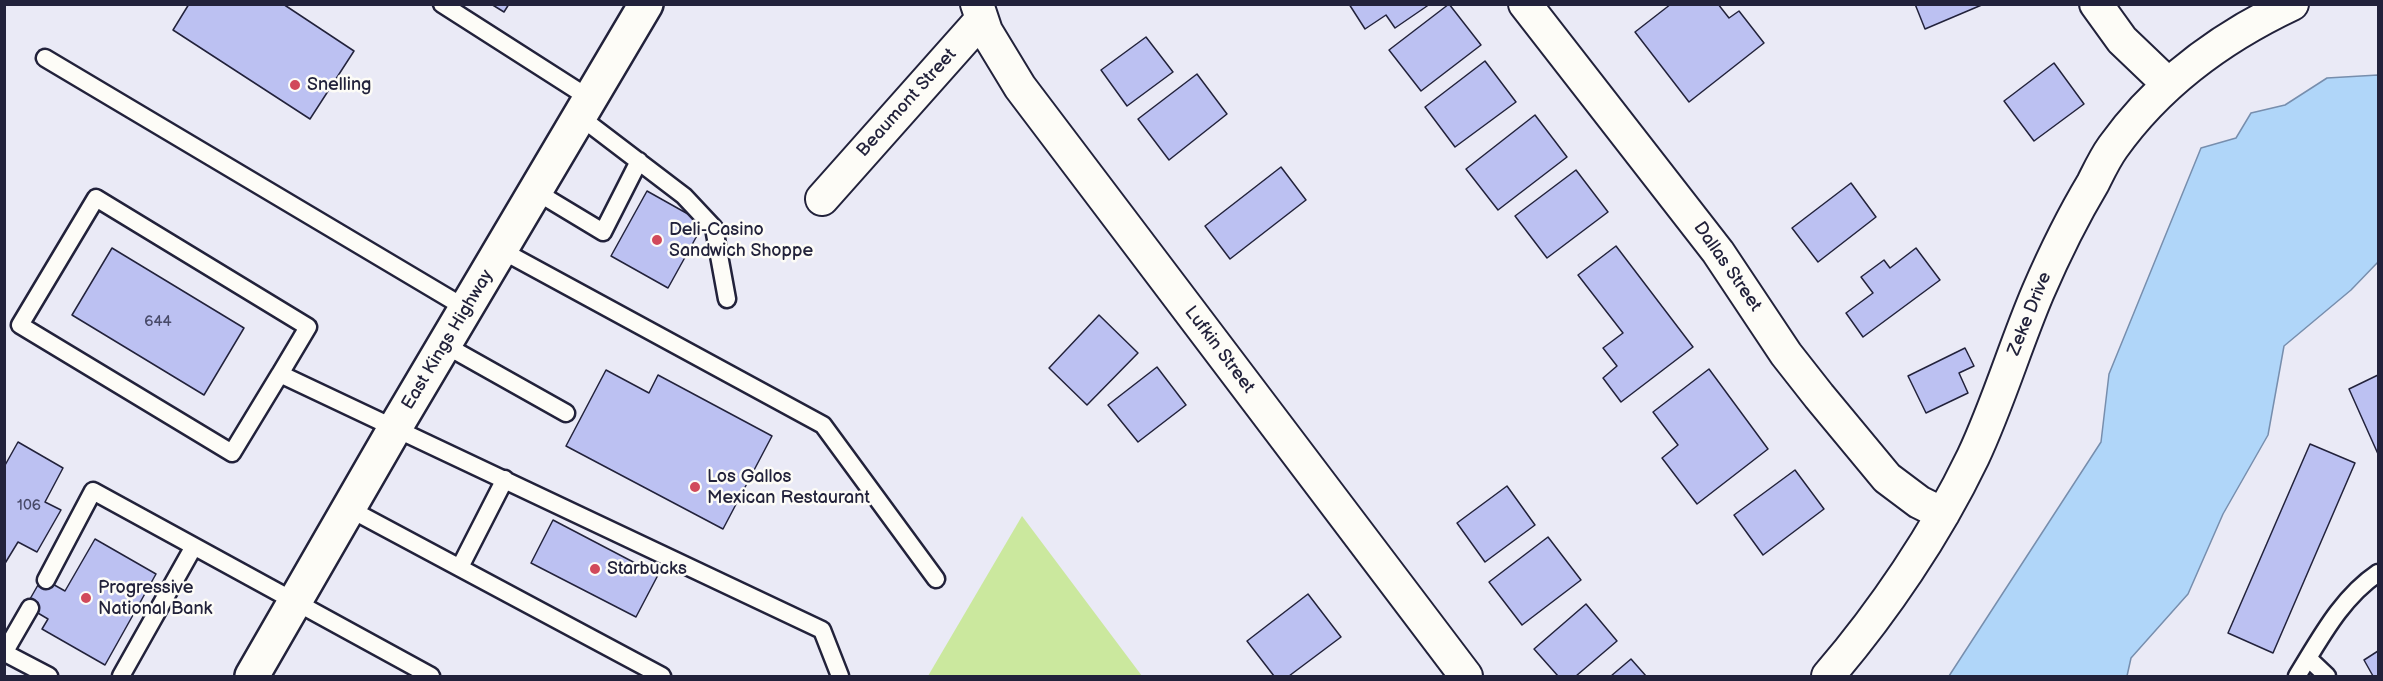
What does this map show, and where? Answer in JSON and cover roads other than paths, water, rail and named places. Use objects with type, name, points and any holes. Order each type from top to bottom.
[{"type":"main road","name":"East Kings Highway","points":[[252,676],[348,508],[646,4]]},
{"type":"street","name":"Dallas Street","points":[[1525,4],[1718,252],[1786,354],[1819,396],[1887,478],[1919,502],[1943,514]]},
{"type":"street","points":[[2096,4],[2122,40],[2168,84]]},
{"type":"street","name":"Zeke Drive","points":[[1828,676],[1888,599],[1943,514],[1973,456],[2038,292],[2070,222],[2113,147],[2168,84],[2208,52],[2261,19],[2292,4]]},
{"type":"street","name":"Beaumont Street","points":[[822,199],[979,12]]},
{"type":"street","name":"Lufkin Street","points":[[979,12],[986,31],[1020,87],[1466,676]]},
{"type":"lane","points":[[442,4],[584,107],[639,161],[684,196],[714,228],[727,299]]},
{"type":"lane","points":[[45,58],[466,309]]},
{"type":"lane","points":[[535,191],[603,232],[639,161]]},
{"type":"lane","points":[[96,198],[308,327],[280,374],[232,453],[20,324],[96,198]]},
{"type":"lane","points":[[501,250],[823,424],[936,579]]},
{"type":"lane","points":[[446,345],[566,413]]},
{"type":"lane","points":[[280,374],[822,630],[840,676]]},
{"type":"lane","points":[[460,567],[505,479]]},
{"type":"lane","points":[[46,580],[93,491],[193,548],[431,676]]},
{"type":"lane","points":[[348,508],[662,676]]},
{"type":"lane","points":[[122,676],[193,548]]},
{"type":"lane","points":[[2297,676],[2334,618],[2361,585],[2379,573]]},
{"type":"lane","points":[[30,608],[5,653],[49,676]]},
{"type":"lane","points":[[2308,658],[2327,676]]},
{"type":"water","points":[[2378,75],[2378,262],[2351,290],[2284,346],[2268,435],[2223,514],[2188,594],[2131,658],[2127,676],[1949,676],[2101,442],[2109,374],[2201,148],[2236,138],[2251,113],[2285,105],[2327,78]]},
{"type":"place","name":"Snelling","points":[[295,85]]},
{"type":"place","name":"Deli-Casino Sandwich Shoppe","points":[[657,240]]},
{"type":"place","name":"Los Gallos Mexican Restaurant","points":[[695,487]]},
{"type":"place","name":"Starbucks","points":[[595,569]]},
{"type":"place","name":"Progressive National Bank","points":[[86,598]]}]
